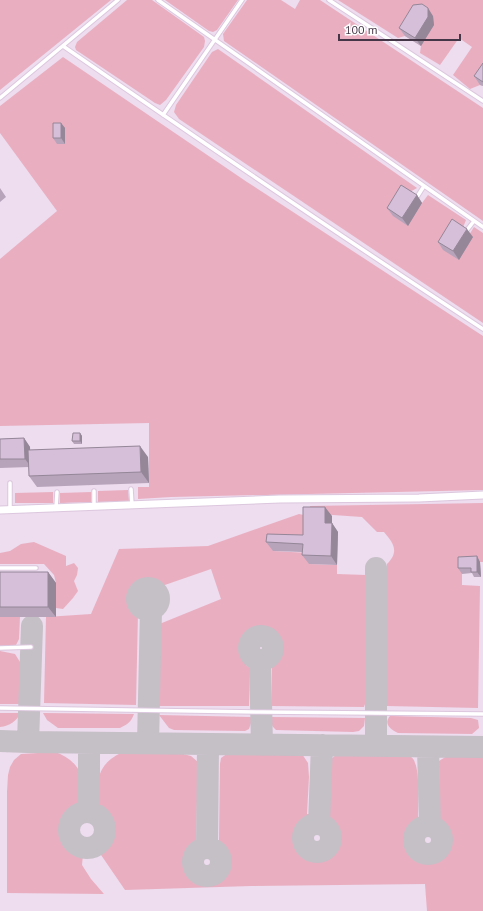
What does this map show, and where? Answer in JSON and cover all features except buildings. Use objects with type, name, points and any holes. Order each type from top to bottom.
[{"type":"street","points":[[0,510],[280,499],[419,498],[483,495]]},
{"type":"lane","points":[[0,98],[118,0]]},
{"type":"lane","points":[[158,0],[483,227]]},
{"type":"lane","points":[[163,115],[242,0]]},
{"type":"lane","points":[[329,0],[483,101]]},
{"type":"lane","points":[[63,46],[163,115],[483,329]]},
{"type":"lane","points":[[416,197],[424,186]]},
{"type":"lane","points":[[467,230],[474,221]]},
{"type":"lane","points":[[10,483],[10,510]]},
{"type":"lane","points":[[131,489],[132,505]]},
{"type":"lane","points":[[94,491],[94,506]]},
{"type":"lane","points":[[56,508],[57,492]]},
{"type":"lane","points":[[0,568],[36,568]]},
{"type":"lane","points":[[0,648],[31,647]]},
{"type":"lane","points":[[0,708],[483,714]]},
{"type":"shaded area","points":[[0,0],[483,0],[483,911],[0,911]]},
{"type":"shaded area","points":[[0,0],[111,0],[0,90]]},
{"type":"shaded area","points":[[127,0],[152,0],[204,37],[204,47],[166,100],[160,105],[76,50],[75,47],[77,42]]},
{"type":"shaded area","points":[[165,0],[238,0],[217,30],[213,32],[209,31]]},
{"type":"shaded area","points":[[247,0],[281,0],[295,9],[300,0],[320,0],[483,108],[483,221],[224,41],[223,34]]},
{"type":"shaded area","points":[[338,0],[483,0],[483,86],[480,85],[470,89],[453,75],[472,47],[459,38],[440,65],[420,53],[421,46],[405,36],[398,38]]},
{"type":"shaded area","points":[[218,49],[417,188],[408,193],[422,203],[428,195],[466,220],[462,230],[469,235],[474,227],[483,233],[483,323],[179,119],[174,112],[176,105],[212,52]]},
{"type":"shaded area","points":[[63,57],[247,182],[483,336],[483,490],[138,499],[138,487],[149,487],[149,423],[0,426],[0,259],[57,211],[0,133],[0,106]]},
{"type":"shaded area","points":[[128,490],[129,501],[98,502],[98,491]]},
{"type":"shaded area","points":[[53,492],[53,503],[15,503],[15,493]]},
{"type":"shaded area","points":[[91,492],[91,502],[60,503],[60,493]]},
{"type":"shaded area","points":[[483,503],[483,562],[462,562],[462,585],[480,586],[478,708],[387,706],[387,564],[393,555],[394,547],[384,532],[377,532],[362,517],[333,515],[310,516],[309,544],[273,551],[309,553],[309,564],[337,565],[337,574],[366,575],[366,693],[364,707],[272,706],[272,665],[278,658],[279,642],[275,636],[268,631],[268,628],[258,628],[258,630],[249,634],[245,642],[244,652],[248,661],[246,665],[250,668],[249,706],[156,706],[157,625],[221,599],[211,569],[159,587],[150,582],[140,584],[133,593],[133,604],[138,612],[136,705],[44,703],[46,617],[91,614],[119,549],[208,546],[299,514],[309,516],[310,506]]},
{"type":"shaded area","points":[[34,542],[66,556],[66,566],[74,563],[78,568],[74,581],[78,591],[63,609],[56,608],[56,583],[54,575],[44,564],[0,564],[0,553],[10,551],[21,544]]},
{"type":"shaded area","points":[[0,617],[20,617],[19,639],[16,645],[0,646]]},
{"type":"shaded area","points":[[0,651],[15,654],[20,662],[22,697],[20,704],[0,704]]},
{"type":"shaded area","points":[[0,713],[21,713],[12,723],[7,726],[0,727]]},
{"type":"shaded area","points":[[43,713],[134,714],[129,722],[120,728],[58,728],[47,720]]},
{"type":"shaded area","points":[[159,715],[251,717],[251,723],[249,729],[245,731],[174,730],[169,728]]},
{"type":"shaded area","points":[[390,716],[471,718],[478,720],[479,728],[472,734],[398,733],[389,726],[387,722]]},
{"type":"shaded area","points":[[271,717],[365,718],[364,726],[359,731],[353,732],[276,730],[272,726],[270,719]]},
{"type":"shaded area","points":[[125,751],[179,753],[191,756],[198,762],[196,841],[187,856],[186,865],[191,876],[203,882],[203,885],[210,885],[212,882],[216,881],[223,875],[226,866],[227,858],[219,840],[220,764],[221,758],[228,753],[302,754],[308,763],[309,777],[307,814],[311,814],[297,832],[296,841],[300,850],[313,857],[313,860],[320,861],[321,857],[325,857],[333,852],[337,840],[334,828],[324,815],[328,814],[330,760],[337,754],[407,754],[412,757],[417,768],[418,817],[421,818],[409,829],[406,838],[407,843],[412,851],[423,860],[423,863],[432,864],[432,860],[440,857],[448,846],[447,837],[435,818],[440,817],[439,761],[447,756],[483,756],[483,911],[427,911],[425,884],[251,886],[125,890],[99,852],[107,845],[110,825],[105,816],[97,810],[97,790],[100,774],[103,768],[115,756]]},
{"type":"shaded area","points":[[55,752],[64,756],[76,766],[79,770],[83,783],[82,809],[68,819],[65,831],[66,843],[71,850],[83,854],[82,865],[91,879],[104,894],[7,893],[7,792],[10,767],[14,760],[21,754]]},
{"type":"taxiway","points":[[376,568],[376,746]]},
{"type":"taxiway","points":[[148,588],[156,591],[159,599],[156,607],[148,610],[140,607],[137,599],[140,591],[148,588]]},
{"type":"taxiway","points":[[148,743],[151,610]]},
{"type":"taxiway","points":[[28,742],[32,626]]},
{"type":"taxiway","points":[[261,636],[270,639],[273,648],[270,657],[261,660],[252,657],[249,648],[252,639],[261,636]]},
{"type":"taxiway","points":[[260,660],[262,745]]},
{"type":"taxiway","points":[[0,741],[483,747]]},
{"type":"taxiway","points":[[89,743],[89,812]]},
{"type":"taxiway","points":[[207,847],[208,744]]},
{"type":"taxiway","points":[[319,824],[322,745]]},
{"type":"taxiway","points":[[428,747],[430,826]]},
{"type":"taxiway","points":[[91,812],[100,817],[104,823],[105,830],[104,837],[100,843],[91,848],[83,848],[74,843],[70,837],[69,826],[74,817],[80,813],[91,812]]},
{"type":"taxiway","points":[[317,824],[327,828],[331,838],[327,848],[317,852],[307,848],[303,838],[307,828],[317,824]]},
{"type":"taxiway","points":[[428,826],[438,830],[442,840],[438,850],[428,854],[418,850],[414,840],[418,830],[428,826]]},
{"type":"taxiway","points":[[207,848],[217,852],[221,862],[217,872],[207,876],[197,872],[193,862],[197,852],[207,848]]}]
